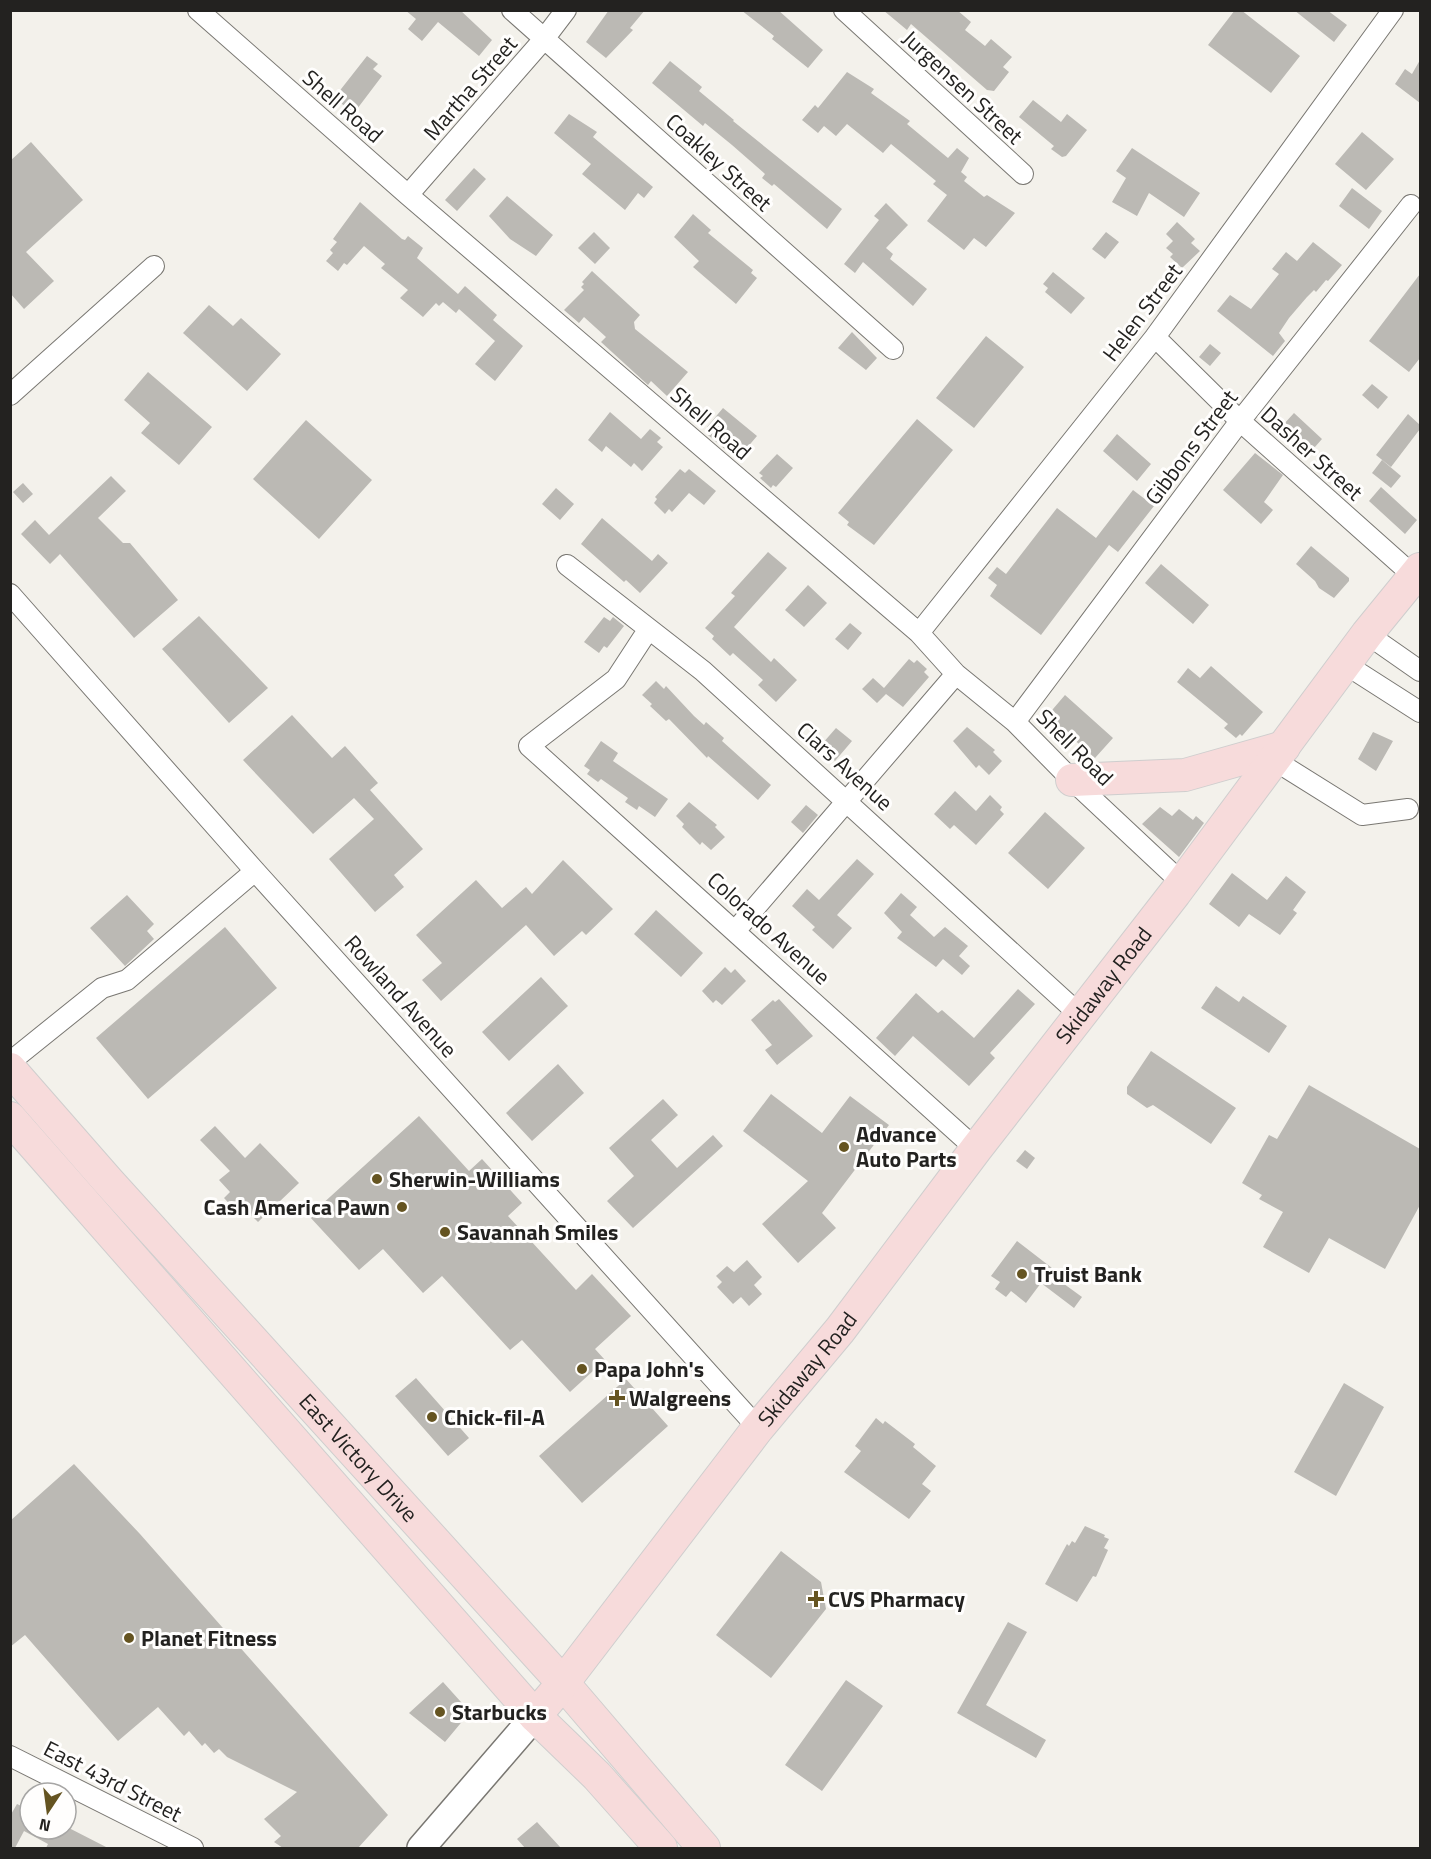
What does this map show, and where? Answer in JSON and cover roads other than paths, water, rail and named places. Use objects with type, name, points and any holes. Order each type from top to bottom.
[{"type":"main road","name":"Skidaway Road","points":[[421,1848],[563,1683],[758,1428],[840,1330],[976,1149],[1182,883],[1367,634],[1418,573]]},
{"type":"main road","points":[[1072,780],[1185,776],[1279,753]]},
{"type":"main road","name":"East Victory Drive","points":[[10,1068],[108,1181],[563,1683],[704,1848]]},
{"type":"main road","name":"East Victory Drive","points":[[10,1118],[535,1716],[597,1776],[661,1848]]},
{"type":"street","name":"Shell Road","points":[[198,10],[408,195],[919,633],[956,674],[1015,722],[1072,780],[1182,883]]},
{"type":"street","name":"Coakley Street","points":[[512,10],[893,349]]},
{"type":"street","name":"Martha Street","points":[[408,195],[544,39],[566,10]]},
{"type":"street","name":"Jurgensen Street","points":[[844,10],[1023,174]]},
{"type":"street","name":"Helen Street","points":[[919,633],[1155,337],[1393,10]]},
{"type":"street","name":"Gibbons Street","points":[[1015,722],[1240,422],[1411,205]]},
{"type":"street","points":[[10,395],[154,266]]},
{"type":"street","name":"Dasher Street","points":[[1155,337],[1240,422],[1418,573]]},
{"type":"street","name":"Clars Avenue","points":[[567,565],[648,630],[704,671],[1080,1015]]},
{"type":"street","name":"Rowland Avenue","points":[[10,594],[255,871],[758,1428]]},
{"type":"street","name":"Colorado Avenue","points":[[648,630],[616,679],[529,746],[736,930],[976,1149]]},
{"type":"street","points":[[1367,634],[1420,671]]},
{"type":"street","points":[[1346,664],[1420,712]]},
{"type":"street","points":[[736,930],[956,674]]},
{"type":"street","points":[[1279,753],[1362,815],[1408,809]]},
{"type":"street","points":[[10,1062],[102,988],[127,980],[255,871]]},
{"type":"street","name":"East 43rd Street","points":[[10,1756],[193,1848]]},
{"type":"place","name":"Advance Auto Parts","points":[[844,1147]]},
{"type":"place","name":"Sherwin-Williams","points":[[377,1179]]},
{"type":"place","name":"Cash America Pawn","points":[[402,1207]]},
{"type":"place","name":"Savannah Smiles","points":[[445,1232]]},
{"type":"place","name":"Truist Bank","points":[[1022,1274]]},
{"type":"place","name":"Papa John's","points":[[582,1369]]},
{"type":"place","name":"Walgreens","points":[[617,1398]]},
{"type":"place","name":"Chick-fil-A","points":[[432,1417]]},
{"type":"place","name":"CVS Pharmacy","points":[[816,1599]]},
{"type":"place","name":"Planet Fitness","points":[[129,1638]]},
{"type":"place","name":"Starbucks","points":[[440,1712]]}]
